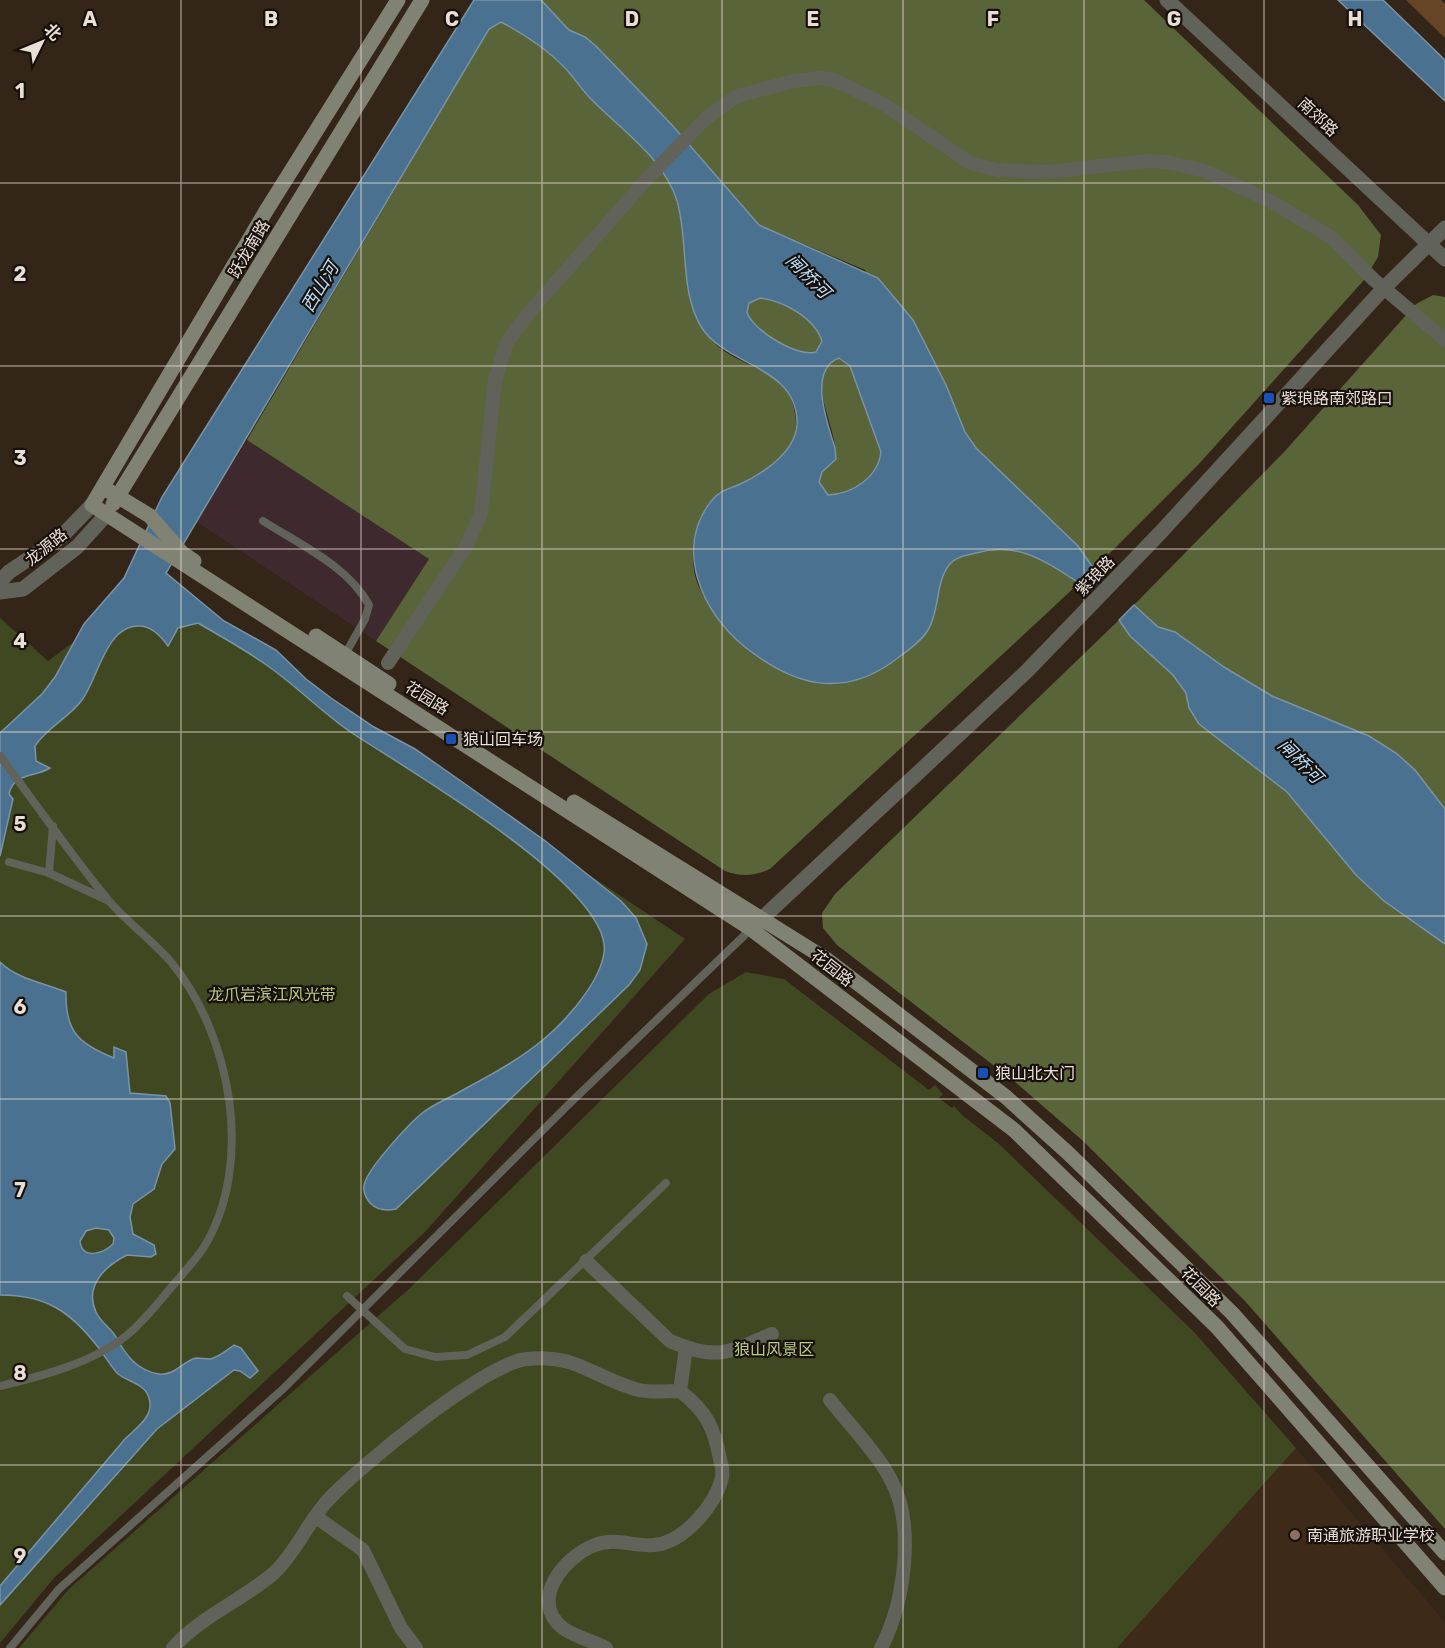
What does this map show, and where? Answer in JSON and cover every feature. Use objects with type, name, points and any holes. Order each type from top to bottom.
[{"type":"main road","name":"跃龙南路","points":[[92,505],[266,211],[398,0]]},
{"type":"main road","name":"跃龙南路","points":[[106,515],[120,496],[422,0]]},
{"type":"main road","name":"花园路","points":[[104,488],[150,516],[180,558]]},
{"type":"main road","name":"花园路","points":[[92,505],[533,777],[756,924],[1014,1130],[1217,1327],[1445,1588]]},
{"type":"main road","name":"花园路","points":[[756,924],[826,959],[1006,1097],[1068,1153],[1232,1313],[1445,1553]]},
{"type":"street","name":"南郊路","points":[[1167,0],[1445,259]]},
{"type":"street","points":[[388,663],[467,545],[481,513],[495,380],[507,342],[528,314],[645,181],[700,124],[736,96],[794,81],[821,78],[834,80],[882,103],[970,163],[997,170],[1048,172],[1146,161],[1167,162],[1205,171],[1272,202],[1331,237],[1384,288],[1445,340]]},
{"type":"street","name":"紫琅路","points":[[756,924],[1027,671],[1246,442],[1384,288],[1445,228]]},
{"type":"street","name":"龙源路","points":[[0,582],[9,572],[61,537],[92,505]]},
{"type":"street","name":"龙源路","points":[[0,592],[23,589],[77,547],[106,515]]},
{"type":"street","points":[[586,1261],[670,1341],[686,1348],[706,1354],[724,1353],[772,1334]]},
{"type":"street","points":[[680,1391],[686,1348]]},
{"type":"street","points":[[173,1648],[276,1571],[329,1499],[435,1410],[510,1364],[526,1359],[560,1358],[578,1363],[608,1379],[641,1390],[680,1391],[710,1421],[715,1431],[723,1472],[717,1492],[709,1503],[687,1528],[664,1544],[605,1542],[580,1552],[561,1571],[549,1594],[552,1614],[565,1630],[606,1648]]},
{"type":"street","points":[[830,1400],[891,1478],[901,1511],[902,1586],[896,1613],[880,1648]]},
{"type":"street","points":[[316,1517],[363,1550],[401,1628],[416,1648]]},
{"type":"lane","points":[[263,521],[341,571],[361,590],[369,605],[365,619],[343,658]]},
{"type":"lane","points":[[0,756],[110,902],[170,961],[191,992],[219,1050],[231,1114],[228,1172],[214,1226],[203,1248],[141,1322],[125,1337],[94,1355],[49,1372],[0,1386]]},
{"type":"lane","points":[[49,873],[53,826]]},
{"type":"lane","points":[[9,861],[49,873],[110,902]]},
{"type":"lane","points":[[10,1648],[59,1589],[283,1389],[566,1107],[756,924]]},
{"type":"lane","points":[[347,1296],[405,1349],[435,1357],[467,1355],[505,1337],[666,1183]]},
{"type":"shaded area","points":[[247,440],[429,559],[376,641],[197,522]]},
{"type":"shaded area","name":"南通旅游职业学校","points":[[1296,1448],[1445,1622],[1445,1648],[1117,1648]]},
{"type":"green space","points":[[541,0],[1144,0],[1358,205],[1381,235],[1378,257],[1364,280],[1198,465],[1094,569],[1078,546],[976,448],[865,270],[759,225],[672,125],[596,46],[585,37],[569,30]]},
{"type":"green space","points":[[501,22],[534,42],[556,60],[592,100],[643,148],[663,172],[676,200],[689,287],[699,321],[719,348],[775,379],[786,390],[793,404],[795,434],[785,453],[768,468],[715,496],[705,509],[696,532],[693,557],[697,582],[707,602],[745,647],[765,661],[796,676],[926,633],[948,567],[958,559],[991,548],[1003,547],[1024,552],[1043,560],[1079,583],[770,869],[759,873],[742,875],[725,871],[376,641],[429,559],[247,440],[489,29]]},
{"type":"green space","points":[[1433,295],[1445,297],[1445,809],[1415,770],[1396,753],[1369,736],[1272,696],[1224,667],[1175,632],[1158,627],[1134,605],[1285,451],[1416,304]]},
{"type":"green space","points":[[760,298],[788,307],[805,318],[818,332],[822,341],[816,352],[808,353],[787,347],[757,327],[747,312],[749,303]]},
{"type":"green space","points":[[839,358],[850,366],[881,452],[875,469],[863,482],[855,488],[828,495],[819,482],[822,473],[833,460],[835,449],[822,386],[823,375],[828,365]]},
{"type":"green space","name":"龙爪岩滨江风光带","points":[[142,584],[413,757],[685,939],[425,1232],[54,1578],[0,1643],[0,618],[48,661],[119,608]]},
{"type":"green space","points":[[1119,620],[1130,636],[1173,675],[1186,693],[1189,708],[1199,724],[1287,792],[1356,875],[1384,901],[1445,944],[1445,1529],[1245,1301],[1082,1140],[1014,1081],[837,945],[823,928],[822,913],[835,894]]},
{"type":"green space","name":"狼山风景区","points":[[746,972],[784,979],[929,1090],[935,1085],[943,1094],[939,1098],[952,1108],[954,1106],[999,1144],[1194,1332],[1296,1448],[1117,1648],[19,1648],[68,1590],[410,1288],[709,994]]},
{"type":"water","points":[[474,0],[541,0],[569,30],[585,37],[596,46],[672,125],[759,225],[878,278],[913,320],[946,385],[965,432],[976,448],[1078,546],[1094,569],[1079,583],[1043,561],[1018,551],[991,550],[958,558],[949,565],[945,572],[932,622],[925,635],[891,663],[872,674],[853,681],[834,684],[798,678],[780,670],[745,647],[716,616],[705,598],[694,559],[695,538],[700,519],[715,497],[757,475],[784,454],[795,435],[797,425],[795,405],[787,390],[774,379],[713,341],[702,328],[690,299],[681,216],[677,201],[663,172],[653,159],[590,98],[566,69],[544,49],[501,22],[489,29],[166,573],[224,621],[276,650],[306,679],[331,698],[374,727],[415,749],[544,840],[621,901],[636,918],[647,944],[640,970],[629,985],[396,1209],[386,1210],[379,1209],[370,1203],[364,1191],[366,1179],[379,1159],[407,1127],[426,1110],[510,1064],[533,1048],[561,1023],[585,995],[597,974],[604,953],[598,926],[576,896],[542,864],[501,831],[352,733],[257,658],[198,623],[178,628],[168,646],[156,632],[144,626],[128,628],[118,634],[104,655],[82,700],[35,746],[36,761],[50,768],[25,776],[15,782],[12,787],[9,794],[13,799],[0,856],[0,733],[42,694],[55,677],[84,624],[124,578],[162,497]],"holes":[[[760,298],[788,307],[805,318],[818,332],[822,341],[816,352],[808,353],[788,347],[757,327],[747,312],[749,303]],[[839,358],[850,366],[881,452],[875,469],[863,482],[855,488],[828,495],[819,482],[822,472],[836,459],[822,399],[822,386],[829,364]]]},
{"type":"water","points":[[1338,0],[1383,0],[1445,60],[1445,101]]},
{"type":"water","name":"闸桥河","points":[[1134,605],[1158,627],[1175,632],[1224,667],[1272,696],[1369,736],[1396,753],[1415,770],[1445,809],[1445,944],[1384,901],[1356,875],[1287,792],[1199,724],[1189,708],[1186,693],[1173,675],[1130,636],[1119,620]]},
{"type":"water","points":[[0,962],[14,973],[66,992],[68,1017],[76,1035],[83,1042],[114,1058],[114,1047],[126,1052],[130,1093],[166,1096],[170,1103],[175,1149],[162,1164],[154,1189],[133,1204],[130,1217],[133,1234],[154,1245],[156,1254],[151,1257],[127,1255],[104,1271],[95,1285],[93,1294],[93,1303],[98,1316],[133,1361],[151,1372],[170,1373],[196,1358],[217,1357],[234,1345],[241,1348],[258,1371],[250,1378],[234,1370],[157,1429],[0,1605],[0,1586],[125,1439],[143,1421],[150,1404],[144,1389],[117,1373],[88,1334],[67,1315],[44,1302],[31,1298],[0,1295]],"holes":[[[96,1228],[109,1230],[114,1238],[109,1248],[89,1253],[82,1247],[80,1241],[86,1231]]]},
{"type":"building","points":[[1406,0],[1441,0],[1445,4],[1445,38]]},
{"type":"place","name":"紫琅路南郊路口","points":[[1269,398]]},
{"type":"place","name":"狼山回车场","points":[[451,739]]},
{"type":"place","name":"狼山北大门","points":[[983,1073]]},
{"type":"place","name":"南通旅游职业学校","points":[[1295,1535]]},
{"type":"water label","name":"西山河","points":[[320,287]]}]
